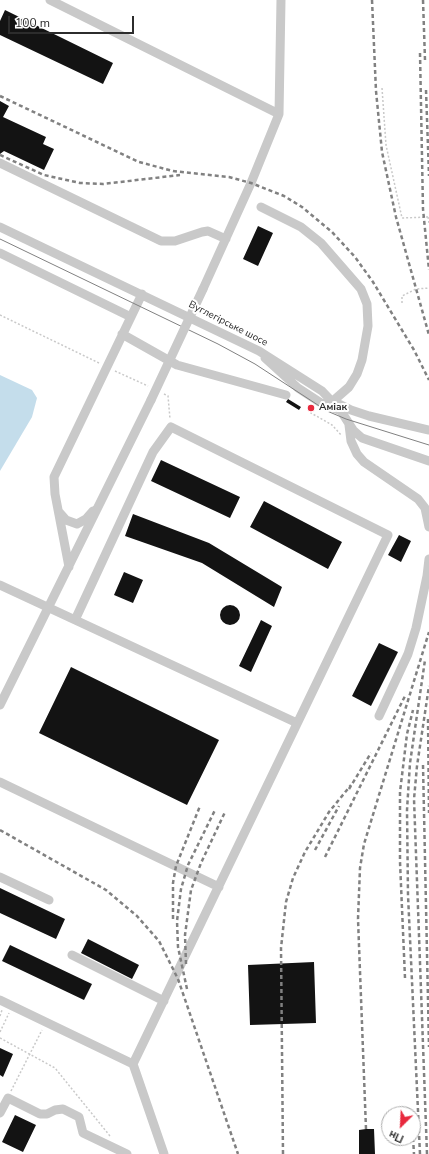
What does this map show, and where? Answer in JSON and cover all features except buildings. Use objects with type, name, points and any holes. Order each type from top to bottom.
[{"type":"street","points":[[50,0],[279,114]]},
{"type":"street","points":[[0,705],[49,609],[151,400],[252,183],[279,114],[281,0]]},
{"type":"street","points":[[0,163],[161,241],[175,241],[208,231],[226,239]]},
{"type":"street","points":[[261,207],[301,227],[321,243],[361,288],[367,304],[368,326],[362,360],[357,374],[348,387],[333,401],[351,410],[369,416],[429,430]]},
{"type":"street","name":"Вуглегірське шосе","points":[[0,226],[259,351],[298,374],[322,391],[333,401],[349,425],[362,438],[429,461]]},
{"type":"street","points":[[0,253],[131,317]]},
{"type":"street","points":[[69,567],[54,484],[56,469],[142,294]]},
{"type":"street","points":[[122,334],[177,365],[286,395]]},
{"type":"street","points":[[259,351],[298,388],[321,402],[341,411]]},
{"type":"street","points":[[349,425],[353,448],[364,462],[418,499],[425,508],[429,528]]},
{"type":"street","points":[[75,620],[153,452],[171,427],[388,535],[133,1064],[164,1154]]},
{"type":"street","points":[[59,511],[66,520],[77,524],[86,519],[100,504]]},
{"type":"street","points":[[379,716],[410,648],[427,576],[429,559]]},
{"type":"street","points":[[0,585],[297,723]]},
{"type":"street","points":[[0,782],[219,887]]},
{"type":"street","points":[[0,877],[49,900]]},
{"type":"street","points":[[72,955],[164,1001]]},
{"type":"street","points":[[0,1000],[133,1064]]},
{"type":"street","points":[[0,1114],[8,1098],[40,1114],[47,1114],[59,1109],[76,1115],[81,1120],[83,1134],[127,1154]]},
{"type":"path","points":[[382,88],[386,145],[402,218],[429,217],[429,223]]},
{"type":"path","points":[[402,303],[402,296],[416,289],[429,288]]},
{"type":"path","points":[[0,315],[148,386]]},
{"type":"path","points":[[162,393],[168,396],[171,427]]},
{"type":"path","points":[[311,408],[311,413],[332,425],[353,448]]},
{"type":"path","points":[[0,1032],[12,1006]]},
{"type":"path","points":[[8,1098],[46,1022]]},
{"type":"path","points":[[0,1038],[50,1064],[60,1073],[112,1140]]},
{"type":"water","points":[[0,375],[32,390],[37,398],[32,417],[0,471]]},
{"type":"tram line","points":[[0,239],[218,344],[255,364],[327,411],[346,419],[429,445]]},
{"type":"railway","points":[[372,0],[376,91],[382,152],[396,217],[429,335]]},
{"type":"railway","points":[[423,0],[425,60]]},
{"type":"railway","points":[[420,53],[423,209],[429,270]]},
{"type":"railway","points":[[426,90],[429,176]]},
{"type":"railway","points":[[0,96],[139,162],[173,171],[229,177],[251,183],[284,196],[302,207],[332,232],[355,257],[373,282],[414,350],[429,380]]},
{"type":"railway","points":[[0,155],[44,175],[80,183],[103,184],[180,175]]},
{"type":"railway","points":[[366,1129],[358,919],[360,868],[364,844],[429,632]]},
{"type":"railway","points":[[420,1154],[408,895],[407,810],[410,763],[425,660]]},
{"type":"railway","points":[[427,1154],[414,799],[417,766],[429,686]]},
{"type":"railway","points":[[325,857],[405,696]]},
{"type":"railway","points":[[405,978],[400,862],[400,792],[407,734],[413,710]]},
{"type":"railway","points":[[428,719],[429,813]]},
{"type":"railway","points":[[349,789],[371,753]]},
{"type":"railway","points":[[423,765],[429,1047]]},
{"type":"railway","points":[[283,1154],[281,948],[286,902],[293,878],[305,852],[329,812],[351,785]]},
{"type":"railway","points":[[173,919],[173,883],[176,866],[200,806]]},
{"type":"railway","points":[[315,850],[339,806]]},
{"type":"railway","points":[[187,989],[178,947],[177,921],[181,889],[188,865],[215,810]]},
{"type":"railway","points":[[186,964],[185,935],[191,890],[201,863],[225,812]]},
{"type":"railway","points":[[0,830],[106,890],[137,916],[159,941],[178,979],[238,1154]]},
{"type":"railway","points":[[414,1146],[414,1154]]},
{"type":"place","name":"Аміак","points":[[311,408]]}]
